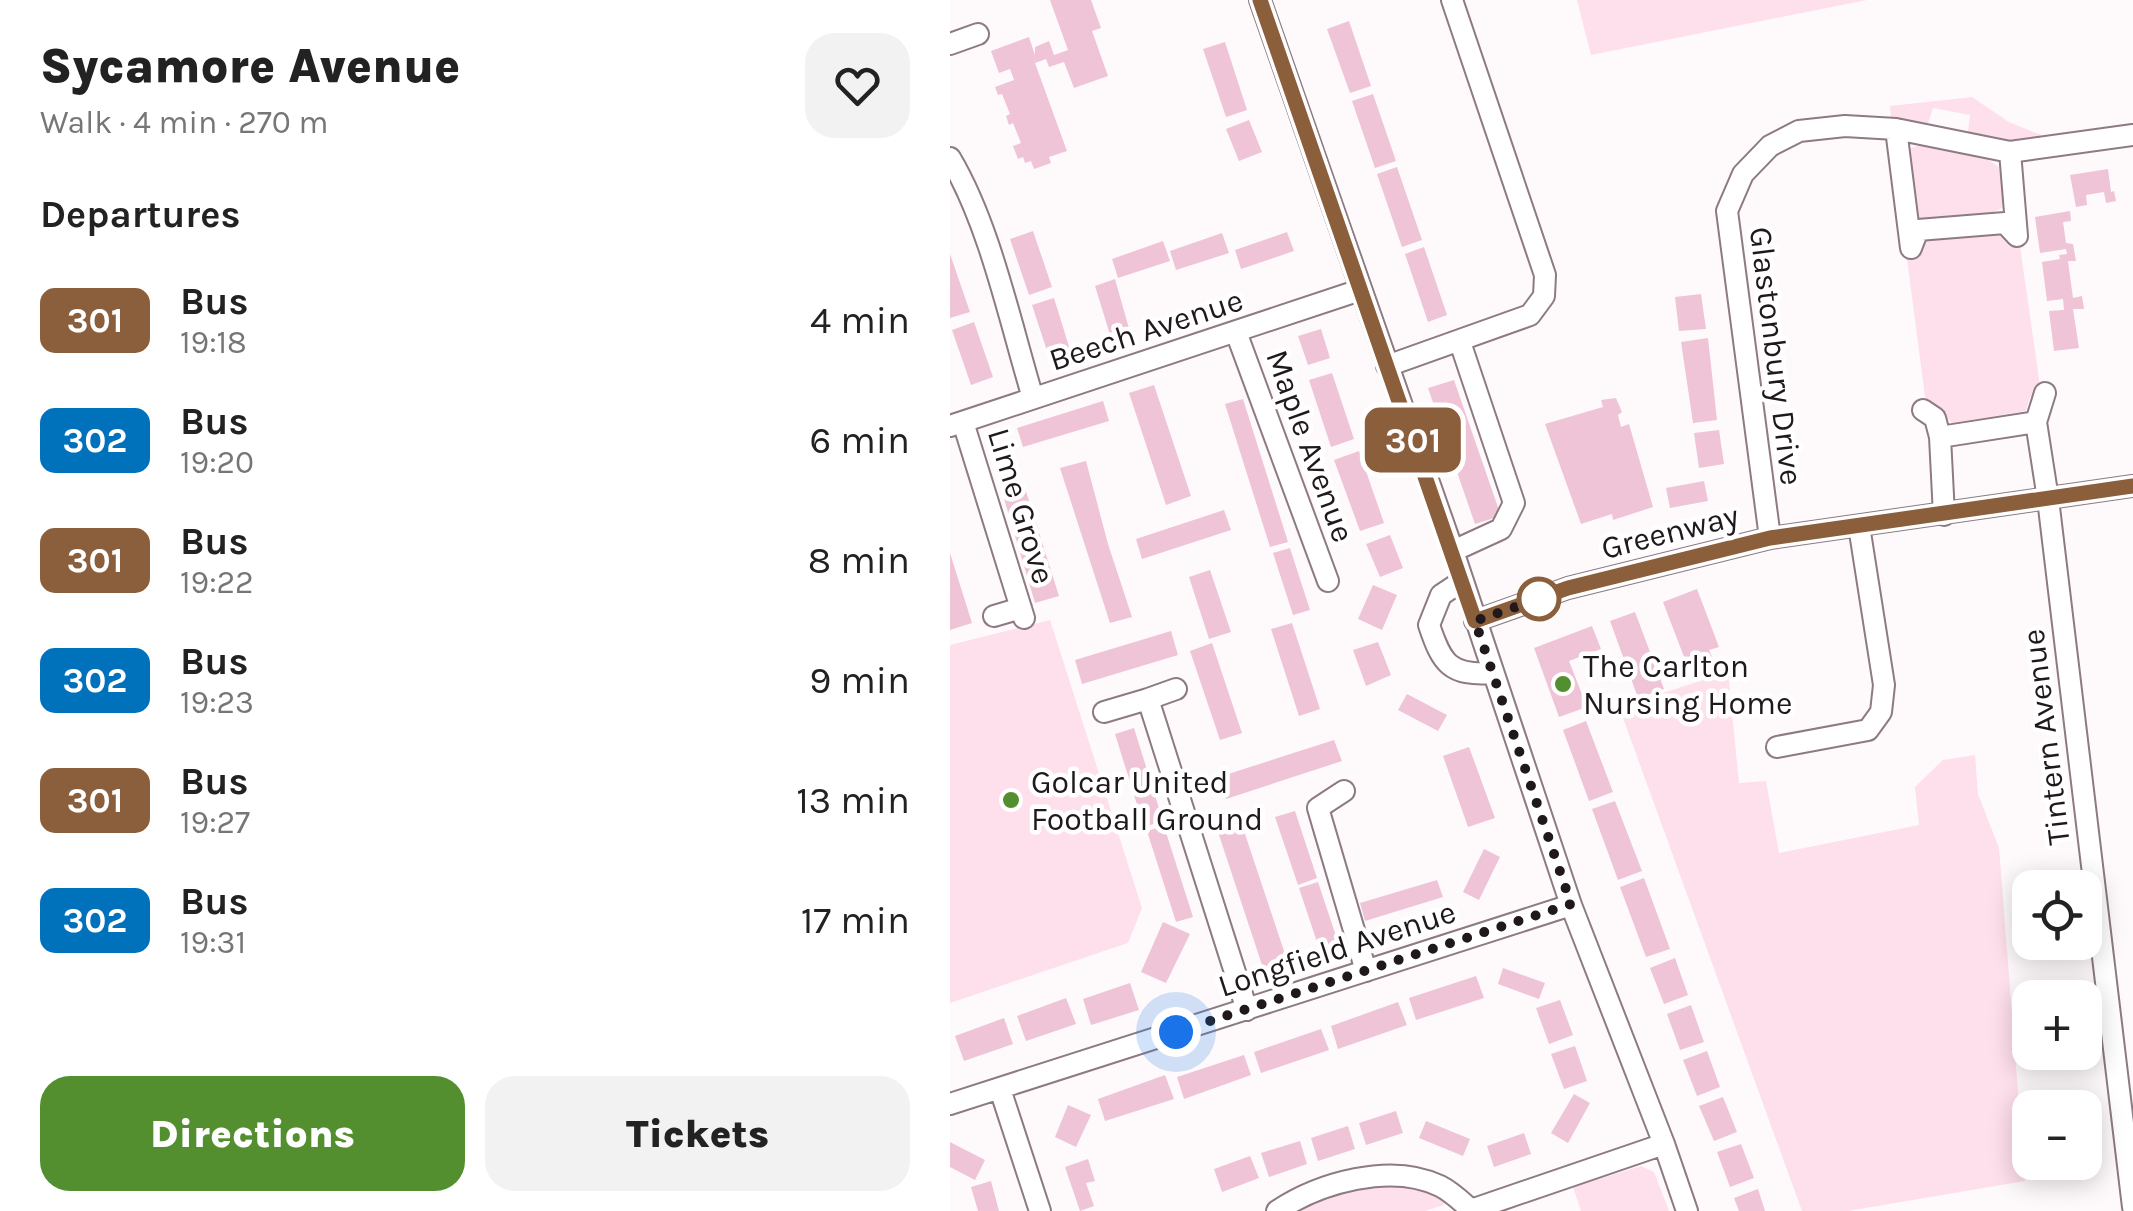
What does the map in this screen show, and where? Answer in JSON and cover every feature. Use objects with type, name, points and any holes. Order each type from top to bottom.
[{"type":"street","points":[[1260,0],[1453,551],[1571,904],[1687,1211]]},
{"type":"street","points":[[1387,366],[1530,315],[1544,296],[1545,275],[1452,0]]},
{"type":"street","points":[[950,44],[978,34]]},
{"type":"street","name":"Glastonbury Drive","points":[[1770,538],[1727,211],[1743,174],[1770,146],[1799,131],[1845,126],[1896,129],[2010,152],[2133,135]]},
{"type":"street","points":[[1896,129],[1910,248],[1918,230],[2005,222],[2017,236],[2010,152]]},
{"type":"street","points":[[950,158],[982,232],[1033,398]]},
{"type":"street","name":"Beech Avenue","points":[[957,424],[1360,290]]},
{"type":"street","name":"Maple Avenue","points":[[1236,332],[1328,581]]},
{"type":"street","points":[[1453,551],[1502,529],[1514,503],[1460,342]]},
{"type":"street","points":[[2045,393],[2036,422],[2048,498]]},
{"type":"street","points":[[1923,410],[1935,418],[1940,437],[1944,515]]},
{"type":"street","points":[[1940,437],[2036,422]]},
{"type":"street","name":"Lime Grove","points":[[957,424],[1022,613],[994,616]]},
{"type":"street","name":"Greenway","points":[[1475,621],[1568,588],[1770,538],[2133,486]]},
{"type":"street","name":"Tintern Avenue","points":[[2048,498],[2133,1207]]},
{"type":"street","points":[[1777,747],[1868,730],[1882,712],[1884,685],[1859,526]]},
{"type":"street","points":[[1462,582],[1441,595],[1428,625],[1439,655],[1451,667],[1471,674],[1493,673]]},
{"type":"street","points":[[1104,712],[1176,689]]},
{"type":"street","points":[[1148,699],[1247,1010]]},
{"type":"street","points":[[1344,791],[1318,808],[1366,971]]},
{"type":"street","name":"Longfield Avenue","points":[[950,1104],[1571,904]]},
{"type":"street","points":[[1000,1089],[1040,1211]]},
{"type":"street","points":[[1277,1211],[1332,1185],[1385,1177],[1412,1178],[1437,1185],[1469,1210],[1664,1144]]},
{"type":"shaded area","points":[[1577,0],[1867,0],[1591,55]]},
{"type":"shaded area","points":[[1972,97],[2009,122],[2046,137],[2016,143],[1968,132],[1970,115],[1933,108],[1928,124],[1891,118],[1890,106]]},
{"type":"shaded area","points":[[1924,144],[1987,159],[1999,167],[2004,206],[1958,221],[1920,221],[1912,217],[1908,149]]},
{"type":"shaded area","points":[[1997,232],[2010,247],[2020,246],[2041,393],[2030,397],[2026,411],[1952,423],[1939,411],[1927,412],[1907,259],[1917,257],[1922,243],[1933,237]]},
{"type":"shaded area","name":"Golcar United Football Ground","points":[[1050,620],[1142,908],[1128,943],[950,1003],[950,645]]},
{"type":"shaded area","points":[[1728,672],[1739,783],[1766,781],[1779,853],[1919,825],[1915,787],[1943,760],[1975,755],[1978,794],[1999,848],[2012,1014],[2012,1070],[2016,1070],[2018,1090],[2012,1090],[2012,1180],[2025,1181],[1848,1211],[1802,1211],[1619,707]]},
{"type":"shaded area","points":[[1641,1166],[1654,1172],[1669,1211],[1581,1211],[1573,1187]]},
{"type":"shaded area","points":[[1374,1183],[1413,1185],[1446,1197],[1444,1205],[1425,1211],[1288,1211],[1316,1197]]},
{"type":"building","points":[[1050,0],[1091,0],[1101,28],[1092,31],[1108,76],[1074,88],[1064,62],[1049,67],[1046,59],[1035,63],[1067,151],[1049,157],[1051,163],[1034,169],[1031,161],[1018,159],[1013,146],[1021,143],[1013,123],[1009,125],[1006,116],[1010,114],[1002,94],[998,95],[995,87],[1014,80],[1010,69],[999,73],[991,51],[1029,37],[1035,55],[1035,47],[1049,41],[1054,55],[1068,50]]},
{"type":"building","points":[[1349,21],[1371,86],[1350,93],[1327,29]]},
{"type":"building","points":[[1225,42],[1247,110],[1226,117],[1203,49]]},
{"type":"building","points":[[1373,94],[1396,161],[1375,168],[1352,101]]},
{"type":"building","points":[[1249,120],[1262,152],[1239,161],[1226,129]]},
{"type":"building","points":[[1397,167],[1422,240],[1402,247],[1377,174]]},
{"type":"building","points":[[2108,169],[2116,201],[2106,203],[2104,192],[2086,195],[2087,205],[2076,207],[2070,175]]},
{"type":"building","points":[[2070,211],[2071,221],[2063,222],[2066,243],[2073,244],[2076,261],[2068,261],[2073,298],[2082,296],[2084,309],[2073,309],[2079,348],[2054,351],[2049,311],[2064,310],[2063,299],[2047,301],[2042,262],[2067,254],[2066,249],[2040,253],[2035,217]]},
{"type":"building","points":[[1033,231],[1052,287],[1029,295],[1010,239]]},
{"type":"building","points":[[1287,232],[1294,251],[1241,269],[1235,250]]},
{"type":"building","points":[[1222,233],[1229,253],[1176,270],[1170,251]]},
{"type":"building","points":[[1163,241],[1170,261],[1118,278],[1112,259]]},
{"type":"building","points":[[1424,247],[1447,315],[1428,322],[1405,254]]},
{"type":"building","points":[[950,254],[970,312],[950,318]]},
{"type":"building","points":[[1115,279],[1130,332],[1111,338],[1095,286]]},
{"type":"building","points":[[1701,294],[1706,329],[1679,331],[1675,297]]},
{"type":"building","points":[[1054,298],[1071,353],[1050,360],[1032,305]]},
{"type":"building","points":[[974,322],[993,377],[971,385],[952,330]]},
{"type":"building","points":[[1321,329],[1330,358],[1308,365],[1298,336]]},
{"type":"building","points":[[1708,338],[1717,420],[1693,423],[1681,342]]},
{"type":"building","points":[[1332,373],[1354,439],[1331,447],[1309,380]]},
{"type":"building","points":[[1454,380],[1501,516],[1475,524],[1428,388]]},
{"type":"building","points":[[1154,385],[1191,496],[1166,505],[1129,393]]},
{"type":"building","points":[[1616,398],[1622,412],[1618,415],[1621,427],[1629,424],[1653,507],[1613,520],[1612,514],[1581,524],[1545,424],[1603,407],[1601,400]]},
{"type":"building","points":[[1243,399],[1288,542],[1270,547],[1225,404]]},
{"type":"building","points":[[1103,401],[1109,421],[1023,447],[1017,428]]},
{"type":"building","points":[[1719,430],[1724,464],[1699,468],[1694,433]]},
{"type":"building","points":[[1359,451],[1384,523],[1360,531],[1334,460]]},
{"type":"building","points":[[1086,461],[1132,617],[1110,623],[1060,468]]},
{"type":"building","points":[[1704,481],[1708,501],[1670,508],[1666,488]]},
{"type":"building","points":[[1024,485],[1059,596],[1035,603],[1002,492]]},
{"type":"building","points":[[1224,510],[1231,530],[1142,559],[1136,539]]},
{"type":"building","points":[[1390,535],[1403,568],[1380,577],[1366,544]]},
{"type":"building","points":[[1290,548],[1310,610],[1293,615],[1273,553]]},
{"type":"building","points":[[950,553],[972,623],[950,630]]},
{"type":"building","points":[[1210,570],[1231,632],[1209,639],[1189,577]]},
{"type":"building","points":[[1373,585],[1397,595],[1382,630],[1358,619]]},
{"type":"building","points":[[1697,589],[1719,647],[1709,650],[1714,661],[1689,670],[1663,602]]},
{"type":"building","points":[[1635,612],[1664,689],[1638,698],[1610,621]]},
{"type":"building","points":[[1292,623],[1320,709],[1299,716],[1271,629]]},
{"type":"building","name":"The Carlton Nursing Home","points":[[1592,626],[1601,649],[1569,661],[1587,707],[1559,717],[1534,648]]},
{"type":"building","points":[[1171,631],[1178,655],[1082,684],[1075,660]]},
{"type":"building","points":[[1378,642],[1391,675],[1366,686],[1353,650]]},
{"type":"building","points":[[1212,643],[1242,733],[1220,740],[1190,651]]},
{"type":"building","points":[[1407,694],[1447,715],[1438,731],[1398,710]]},
{"type":"building","points":[[1586,721],[1613,792],[1589,801],[1563,730]]},
{"type":"building","points":[[1134,728],[1163,821],[1144,827],[1115,734]]},
{"type":"building","points":[[1334,740],[1342,761],[1226,799],[1219,777]]},
{"type":"building","points":[[1469,747],[1495,818],[1468,827],[1443,756]]},
{"type":"building","points":[[1615,801],[1642,871],[1618,880],[1592,809]]},
{"type":"building","points":[[1295,811],[1317,878],[1298,885],[1275,817]]},
{"type":"building","points":[[1242,825],[1288,963],[1264,971],[1218,832]]},
{"type":"building","points":[[1164,826],[1193,917],[1176,922],[1147,831]]},
{"type":"building","points":[[1484,849],[1500,857],[1479,900],[1463,892]]},
{"type":"building","points":[[1644,878],[1670,949],[1646,957],[1620,887]]},
{"type":"building","points":[[1437,880],[1443,897],[1365,921],[1360,903]]},
{"type":"building","points":[[1318,882],[1339,945],[1320,951],[1299,888]]},
{"type":"building","points":[[1163,922],[1190,934],[1166,983],[1141,972]]},
{"type":"building","points":[[1675,958],[1688,995],[1664,1004],[1650,968]]},
{"type":"building","points":[[1503,968],[1545,983],[1539,999],[1498,984]]},
{"type":"building","points":[[1476,976],[1484,998],[1416,1020],[1409,998]]},
{"type":"building","points":[[1130,983],[1139,1010],[1091,1025],[1083,999]]},
{"type":"building","points":[[1066,998],[1076,1024],[1026,1041],[1017,1016]]},
{"type":"building","points":[[1560,1000],[1573,1035],[1549,1044],[1536,1008]]},
{"type":"building","points":[[1398,1002],[1407,1025],[1338,1049],[1331,1026]]},
{"type":"building","points":[[1691,1005],[1704,1042],[1680,1050],[1667,1014]]},
{"type":"building","points":[[1004,1018],[1013,1044],[964,1061],[955,1036]]},
{"type":"building","points":[[1321,1029],[1329,1050],[1261,1073],[1254,1052]]},
{"type":"building","points":[[1575,1046],[1587,1081],[1564,1089],[1551,1054]]},
{"type":"building","points":[[1707,1051],[1720,1087],[1697,1096],[1683,1060]]},
{"type":"building","points":[[1244,1055],[1251,1075],[1184,1099],[1177,1077]]},
{"type":"building","points":[[1165,1075],[1174,1099],[1105,1121],[1098,1099]]},
{"type":"building","points":[[1574,1094],[1590,1103],[1568,1143],[1551,1133]]},
{"type":"building","points":[[1723,1097],[1737,1132],[1714,1141],[1699,1106]]},
{"type":"building","points":[[1068,1105],[1091,1115],[1076,1147],[1055,1137]]},
{"type":"building","points":[[1396,1111],[1403,1133],[1366,1145],[1359,1123]]},
{"type":"building","points":[[1426,1121],[1470,1139],[1463,1156],[1419,1138]]},
{"type":"building","points":[[1348,1126],[1355,1149],[1318,1161],[1311,1138]]},
{"type":"building","points":[[1524,1133],[1531,1154],[1494,1167],[1487,1146]]},
{"type":"building","points":[[1300,1141],[1307,1164],[1269,1177],[1261,1153]]},
{"type":"building","points":[[950,1142],[985,1160],[975,1180],[950,1167]]},
{"type":"building","points":[[1741,1144],[1754,1178],[1730,1187],[1717,1152]]},
{"type":"building","points":[[1250,1156],[1259,1178],[1222,1192],[1214,1169]]},
{"type":"building","points":[[1088,1159],[1095,1181],[1086,1183],[1094,1206],[1080,1211],[1065,1167]]},
{"type":"building","points":[[991,1181],[999,1211],[978,1211],[971,1187]]},
{"type":"building","points":[[1758,1189],[1765,1211],[1739,1211],[1734,1198]]},
{"type":"bus line","name":"301","points":[[1260,0],[1475,621],[1568,588],[1770,538],[2133,486]]},
{"type":"place","name":"The Carlton Nursing Home","points":[[1563,684]]},
{"type":"place","name":"Golcar United Football Ground","points":[[1011,800]]},
{"type":"route","points":[[1176,1032],[1571,904],[1475,621],[1539,599]]}]
